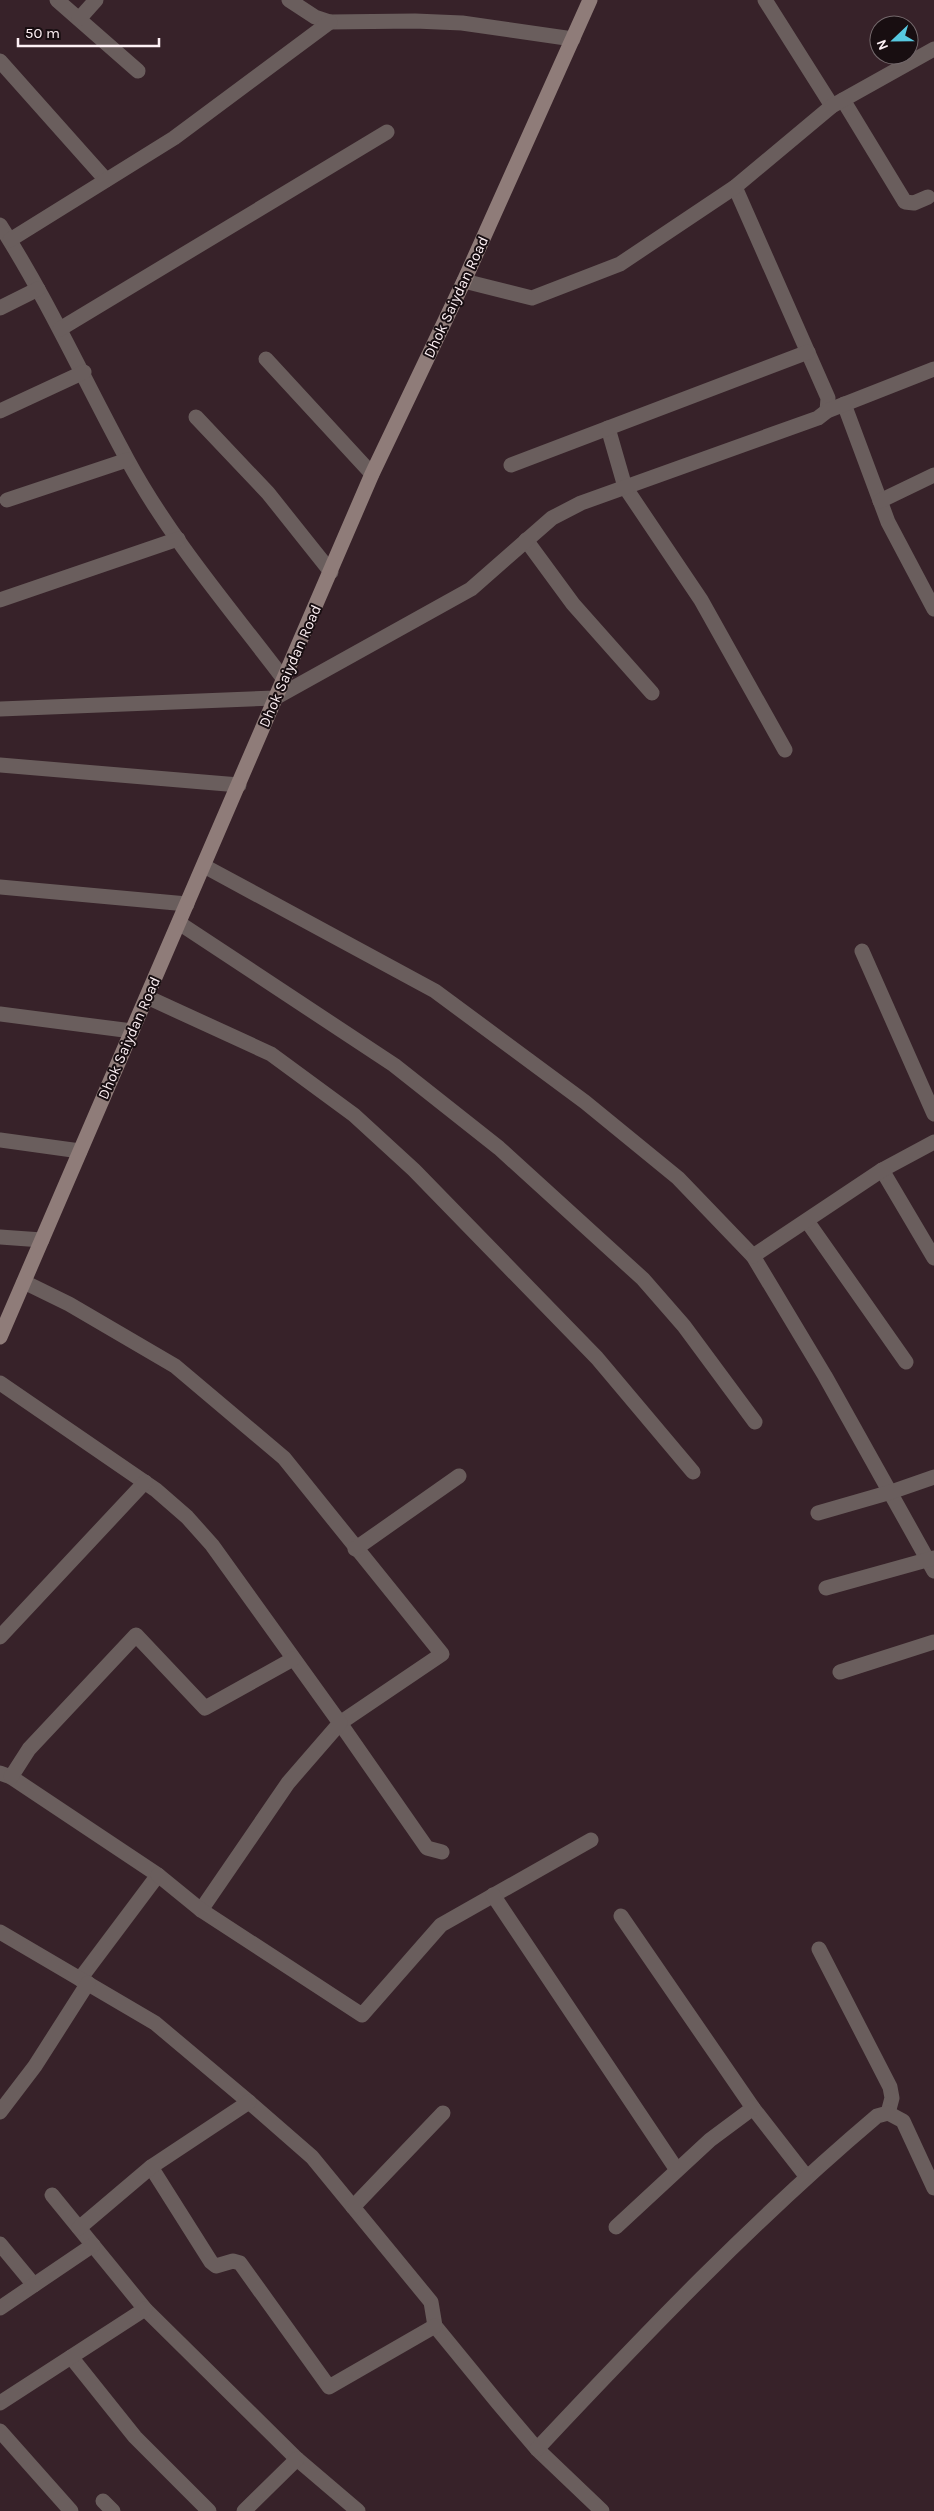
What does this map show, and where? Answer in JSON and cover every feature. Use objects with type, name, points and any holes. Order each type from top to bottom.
[{"type":"main road","name":"Dhok Saiydan Road","points":[[1,1334],[372,474],[464,281],[590,0]]},
{"type":"street","points":[[58,0],[138,71]]},
{"type":"street","points":[[79,19],[96,0]]},
{"type":"street","points":[[289,0],[315,17],[330,22],[415,21],[462,23],[573,39]]},
{"type":"street","points":[[765,0],[906,202],[914,203],[928,197]]},
{"type":"street","points":[[10,240],[174,138],[330,22]]},
{"type":"street","points":[[464,281],[532,298],[620,264],[735,187],[837,103],[934,49]]},
{"type":"street","points":[[0,61],[106,180]]},
{"type":"street","points":[[60,329],[387,132]]},
{"type":"street","points":[[735,187],[828,398],[828,411]]},
{"type":"street","points":[[0,225],[84,372],[127,460],[178,539],[283,678]]},
{"type":"street","points":[[0,308],[38,289]]},
{"type":"street","points":[[511,465],[808,352]]},
{"type":"street","points":[[266,359],[372,474]]},
{"type":"street","points":[[0,709],[275,698],[470,589],[552,518],[581,503],[818,418],[844,404],[934,369]]},
{"type":"street","points":[[0,412],[84,372]]},
{"type":"street","points":[[844,404],[898,545],[934,609]]},
{"type":"street","points":[[196,417],[268,493],[331,572]]},
{"type":"street","points":[[608,428],[625,487],[701,600],[785,750]]},
{"type":"street","points":[[7,500],[127,460]]},
{"type":"street","points":[[880,501],[934,475]]},
{"type":"street","points":[[0,600],[178,539]]},
{"type":"street","points":[[526,540],[573,604],[652,694]]},
{"type":"street","points":[[0,765],[239,785]]},
{"type":"street","points":[[204,866],[435,991],[584,1102],[678,1178],[753,1256],[825,1376],[932,1563],[826,1588]]},
{"type":"street","points":[[0,887],[187,904]]},
{"type":"street","points":[[179,923],[394,1065],[499,1148],[643,1279],[684,1326],[755,1422]]},
{"type":"street","points":[[862,951],[934,1114]]},
{"type":"street","points":[[147,997],[271,1054],[354,1115],[414,1170],[597,1358],[693,1472]]},
{"type":"street","points":[[0,1014],[132,1032]]},
{"type":"street","points":[[0,1140],[80,1151]]},
{"type":"street","points":[[753,1256],[882,1170],[934,1142]]},
{"type":"street","points":[[882,1170],[934,1258]]},
{"type":"street","points":[[806,1221],[906,1362]]},
{"type":"street","points":[[0,1237],[42,1240]]},
{"type":"street","points":[[24,1282],[69,1304],[174,1366],[284,1458],[355,1549],[442,1654],[340,1723],[288,1783],[201,1910]]},
{"type":"street","points":[[0,1383],[145,1482],[187,1517],[212,1545],[427,1848],[442,1852]]},
{"type":"street","points":[[355,1549],[459,1476]]},
{"type":"street","points":[[818,1513],[891,1492],[934,1477]]},
{"type":"street","points":[[0,1637],[145,1482]]},
{"type":"street","points":[[294,1659],[205,1708],[136,1635],[6,1775],[158,1875],[201,1910],[362,2015],[441,1925],[591,1840]]},
{"type":"street","points":[[840,1672],[934,1642]]},
{"type":"street","points":[[0,2112],[35,2066],[84,1981],[158,1875]]},
{"type":"street","points":[[493,1896],[677,2170]]},
{"type":"street","points":[[622,1916],[753,2108],[806,2176]]},
{"type":"street","points":[[0,1932],[156,2023],[312,2157],[431,2302],[435,2326],[536,2449],[602,2511]]},
{"type":"street","points":[[819,1950],[890,2087],[892,2098],[888,2114]]},
{"type":"street","points":[[79,2228],[151,2167],[249,2102]]},
{"type":"street","points":[[616,2227],[710,2140],[753,2108]]},
{"type":"street","points":[[353,2207],[443,2113]]},
{"type":"street","points":[[536,2449],[672,2305],[806,2176],[877,2116],[888,2114],[903,2121],[934,2188]]},
{"type":"street","points":[[151,2167],[211,2262],[216,2266],[236,2260],[240,2263],[329,2387],[435,2326]]},
{"type":"street","points":[[52,2195],[145,2310],[297,2459],[358,2511]]},
{"type":"street","points":[[0,2244],[34,2285]]},
{"type":"street","points":[[0,2308],[92,2244]]},
{"type":"street","points":[[0,2403],[145,2310]]},
{"type":"street","points":[[71,2357],[136,2437],[208,2511]]},
{"type":"street","points":[[0,2432],[71,2511]]},
{"type":"street","points":[[244,2511],[297,2459]]}]
